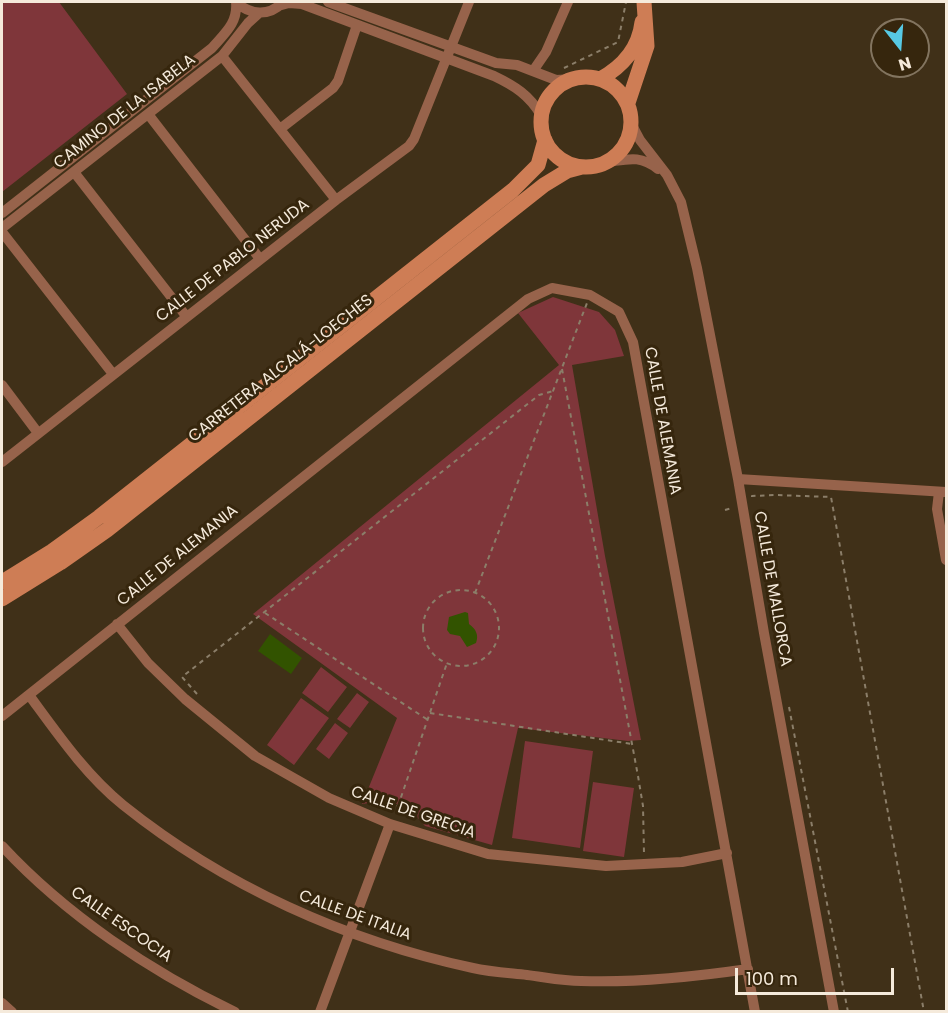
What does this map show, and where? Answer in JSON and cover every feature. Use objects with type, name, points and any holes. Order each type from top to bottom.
[{"type":"main road","points":[[600,79],[613,72],[626,59],[638,39],[644,2]]},
{"type":"main road","points":[[628,103],[647,46],[644,2]]},
{"type":"main road","points":[[587,77],[600,79],[611,84],[628,103],[632,125],[628,140],[620,153],[608,162],[595,167],[570,165],[559,159],[544,140],[541,128],[545,103],[552,92],[562,84],[587,77]]},
{"type":"main road","name":"CARRETERA ALCALÁ-LOECHES","points":[[2,582],[52,551],[99,517],[513,190],[538,165],[544,140]]},
{"type":"main road","name":"CARRETERA ALCALÁ-LOECHES","points":[[2,599],[107,530],[544,185],[567,171],[582,167]]},
{"type":"street","points":[[236,2],[243,8],[260,13],[280,4],[302,4],[516,87],[542,115]]},
{"type":"street","name":"CAMINO DE LA ISABELA","points":[[2,213],[212,48],[232,26],[237,13],[236,2]]},
{"type":"street","points":[[328,2],[496,63],[518,65],[556,80],[574,79]]},
{"type":"street","points":[[361,14],[366,2]]},
{"type":"street","name":"CALLE DE PABLO NERUDA","points":[[2,462],[186,316],[409,146],[414,139],[469,2]]},
{"type":"street","points":[[533,71],[546,52],[568,2]]},
{"type":"street","name":"CAMINO DE LA ISABELA","points":[[2,230],[222,56],[248,23],[260,13]]},
{"type":"street","points":[[280,129],[333,88],[338,81],[357,25]]},
{"type":"street","points":[[222,56],[336,200]]},
{"type":"street","points":[[148,114],[260,260]]},
{"type":"street","name":"CALLE DE MALLORCA","points":[[632,125],[640,140],[667,176],[681,202],[697,268],[738,479],[834,1011]]},
{"type":"street","points":[[608,162],[634,158],[650,163],[667,176]]},
{"type":"street","points":[[74,172],[186,316]]},
{"type":"street","points":[[2,230],[113,374]]},
{"type":"street","name":"CALLE DE ALEMANIA","points":[[2,716],[528,299],[552,288],[590,295],[619,312],[633,342],[755,1011]]},
{"type":"street","points":[[2,385],[38,433]]},
{"type":"street","points":[[738,479],[943,492],[937,509],[946,560]]},
{"type":"street","name":"CALLE DE GRECIA","points":[[117,624],[148,663],[185,699],[255,756],[295,780],[390,824],[488,854],[606,866],[682,862],[727,853]]},
{"type":"street","name":"CALLE DE ITALIA","points":[[29,695],[78,762],[122,804],[202,860],[275,902],[349,932],[416,954],[475,968],[579,981],[660,979],[748,969]]},
{"type":"street","points":[[320,1011],[390,824]]},
{"type":"street","name":"CALLE ESCOCIA","points":[[2,846],[48,890],[132,953],[170,977],[235,1011]]},
{"type":"street","points":[[2,1003],[12,1011]]},
{"type":"path","points":[[556,72],[618,42],[626,2]]},
{"type":"path","points":[[475,593],[590,295]]},
{"type":"path","points":[[562,369],[643,806],[644,865]]},
{"type":"path","points":[[202,699],[182,677],[539,395],[553,391]]},
{"type":"path","points":[[753,506],[752,496],[831,497],[924,1011]]},
{"type":"path","points":[[460,590],[475,593],[488,601],[497,616],[499,625],[496,641],[487,655],[478,662],[469,665],[447,663],[427,645],[424,620],[428,610],[434,602],[450,592],[460,590]]},
{"type":"path","points":[[264,613],[428,720]]},
{"type":"path","points":[[398,806],[447,663]]},
{"type":"path","points":[[790,708],[848,1011]]},
{"type":"path","points":[[430,713],[632,744]]},
{"type":"path","points":[[356,809],[358,804],[364,806],[382,803],[398,806],[412,814],[421,828],[426,829],[423,835]]},
{"type":"shaded area","points":[[2,2],[59,2],[127,94],[2,192]]},
{"type":"shaded area","points":[[553,297],[599,312],[615,330],[624,356],[572,365],[605,556],[641,740],[628,741],[518,728],[492,845],[425,826],[411,810],[398,804],[382,801],[362,804],[397,718],[253,614],[559,365],[518,313]]},
{"type":"shaded area","points":[[468,613],[469,624],[477,635],[476,643],[467,647],[460,636],[450,634],[447,630],[449,617]]},
{"type":"shaded area","points":[[270,634],[302,658],[291,674],[258,651]]},
{"type":"shaded area","points":[[321,667],[347,687],[328,712],[302,693]]},
{"type":"shaded area","points":[[357,693],[369,702],[350,728],[337,719]]},
{"type":"shaded area","points":[[301,698],[329,718],[294,765],[267,745]]},
{"type":"shaded area","points":[[335,723],[348,733],[329,759],[316,749]]},
{"type":"shaded area","points":[[525,741],[593,751],[580,848],[512,838]]},
{"type":"shaded area","points":[[593,782],[634,788],[624,857],[583,851]]}]
